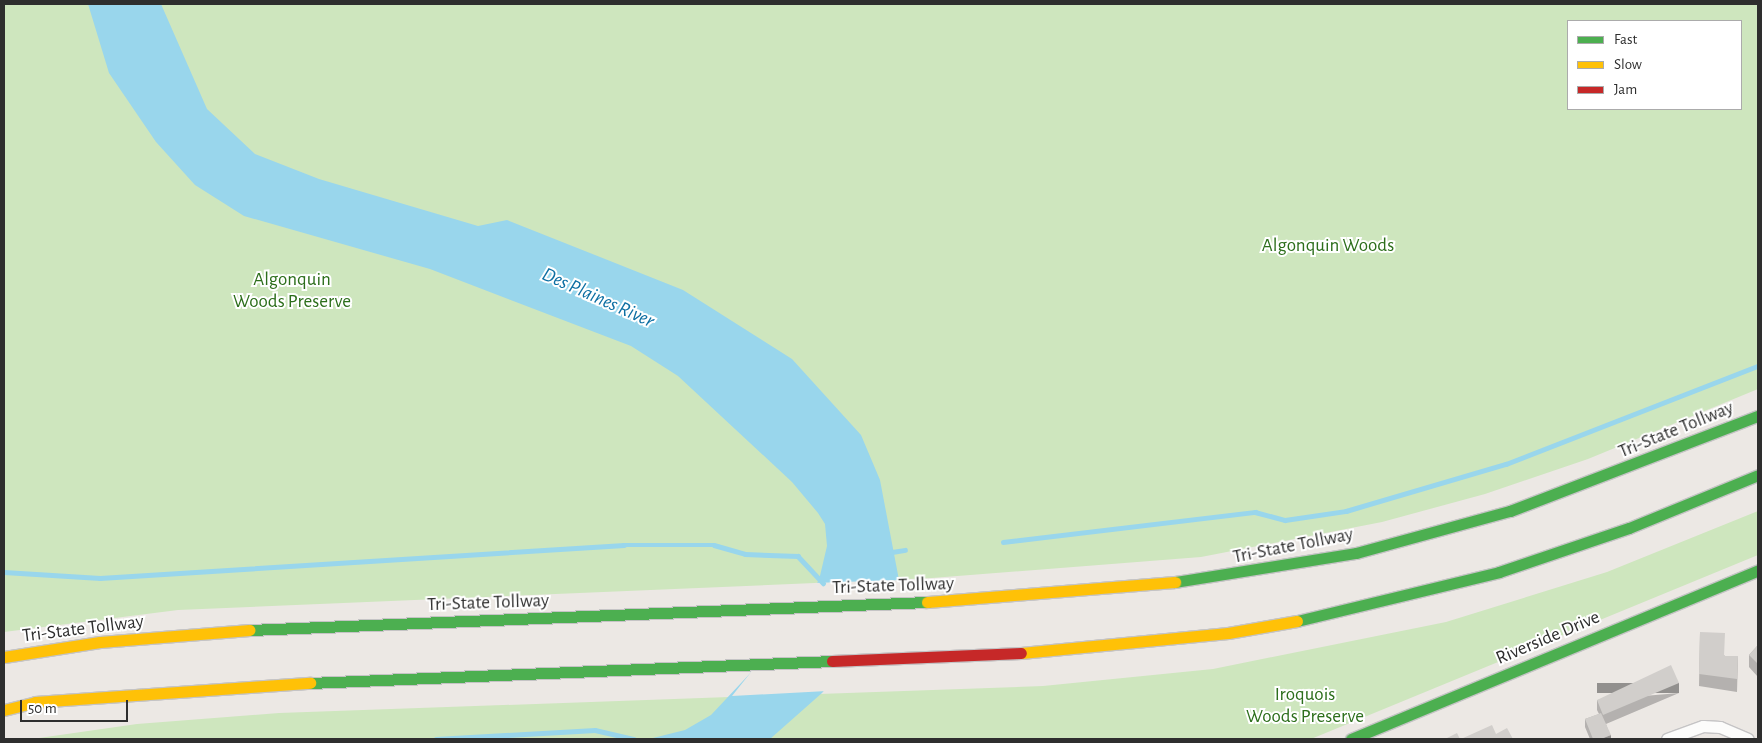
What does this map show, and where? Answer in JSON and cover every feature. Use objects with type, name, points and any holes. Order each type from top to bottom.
[{"type":"main road","name":"Tri-State Tollway","points":[[4,657],[100,642],[232,631],[918,603],[1152,586],[1347,554],[1576,490],[1758,416]]},
{"type":"main road","points":[[4,710],[35,702],[199,688],[886,660],[1115,646],[1228,633],[1347,612],[1572,548],[1758,475]]},
{"type":"main road","name":"Riverside Drive","points":[[1351,739],[1758,570]]},
{"type":"street","points":[[1667,739],[1703,726],[1720,727],[1748,739]]},
{"type":"green space","name":"Algonquin Woods Preserve","points":[[4,4],[1758,4],[1758,389],[1588,459],[1485,494],[1382,522],[1201,557],[932,578],[178,610],[4,632]]},
{"type":"green space","name":"Iroquois Woods Preserve","points":[[1758,511],[1758,555],[1311,739],[32,739],[137,724],[279,713],[1043,686],[1213,669],[1446,622],[1607,572]]},
{"type":"water","name":"Des Plaines River","points":[[88,4],[161,4],[207,109],[255,154],[319,179],[478,226],[507,220],[683,290],[792,359],[861,435],[880,480],[899,580],[869,641],[822,693],[770,739],[649,739],[685,730],[711,715],[773,649],[819,580],[827,546],[825,524],[818,513],[792,482],[678,376],[631,346],[430,269],[244,216],[195,185],[156,142],[109,73]]},
{"type":"pier","points":[[901,580],[871,642],[827,691],[732,696],[771,647],[814,583]]},
{"type":"building","points":[[1700,632],[1725,633],[1724,656],[1738,656],[1737,679],[1699,674]]},
{"type":"building","points":[[1758,645],[1758,664],[1749,655]]},
{"type":"building","points":[[1671,665],[1679,683],[1603,715],[1597,700]]},
{"type":"building","points":[[1601,713],[1611,735],[1601,739],[1593,739],[1585,719]]},
{"type":"building","points":[[1492,725],[1496,734],[1507,728],[1513,739],[1461,739]]},
{"type":"building","points":[[1457,733],[1460,739],[1447,738]]},
{"type":"waterway","points":[[1003,542],[1255,512],[1285,520],[1346,511],[1506,464],[1758,366]]},
{"type":"waterway","points":[[4,572],[100,578],[624,545],[714,545],[745,554],[798,556],[823,583]]},
{"type":"waterway","points":[[892,552],[905,550]]},
{"type":"waterway","points":[[436,739],[595,730],[634,739]]},
{"type":"traffic: fast","points":[[1175,582],[1356,553],[1510,511],[1758,416]]},
{"type":"traffic: fast","points":[[1297,621],[1499,572],[1629,528],[1758,475]]},
{"type":"traffic: fast","points":[[1351,739],[1758,570]]},
{"type":"traffic: fast","points":[[250,630],[927,602]]},
{"type":"traffic: fast","points":[[310,683],[832,661]]},
{"type":"traffic: slow","points":[[927,602],[1175,582]]},
{"type":"traffic: slow","points":[[1021,653],[1228,633],[1297,621]]},
{"type":"traffic: slow","points":[[4,657],[100,642],[250,630]]},
{"type":"traffic: slow","points":[[4,710],[35,702],[310,683]]},
{"type":"traffic: jam","points":[[832,661],[1021,653]]},
{"type":"park label","name":"Algonquin Woods","points":[[1328,246]]}]
